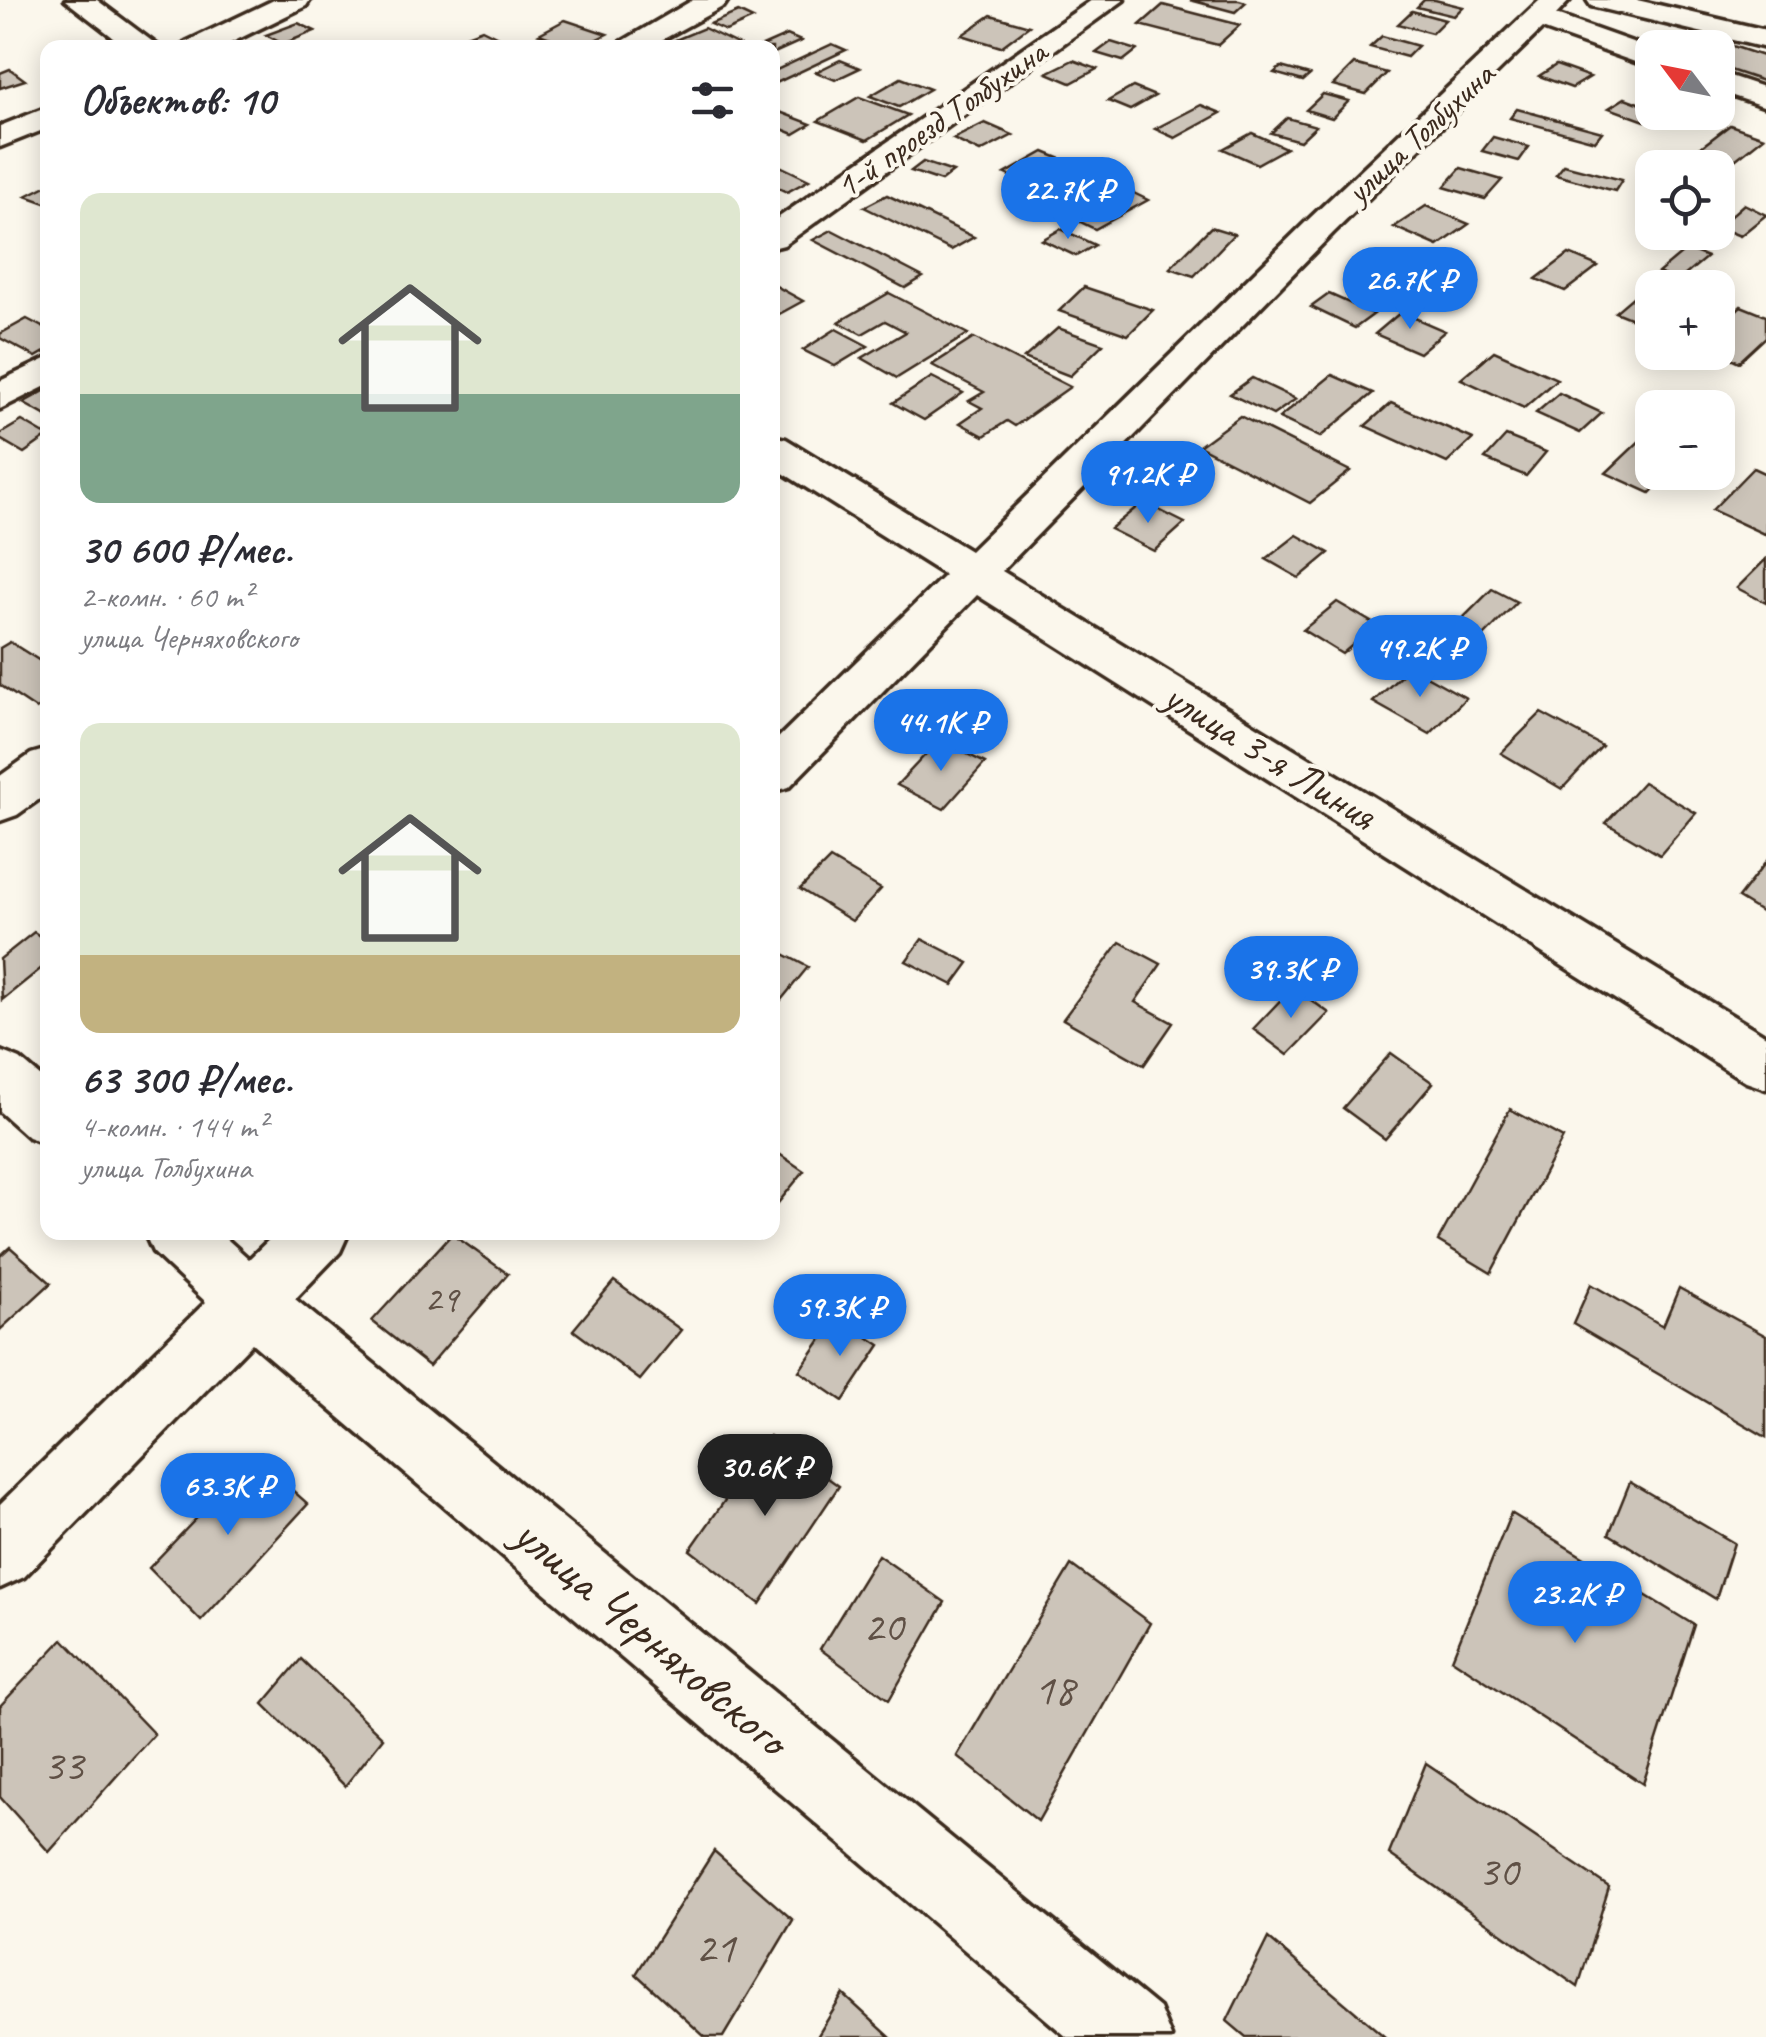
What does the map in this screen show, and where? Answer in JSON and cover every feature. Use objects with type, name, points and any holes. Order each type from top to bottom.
[{"type":"street","points":[[78,0],[136,40]]},
{"type":"street","points":[[213,40],[296,0]]},
{"type":"street","points":[[641,40],[714,0]]},
{"type":"street","name":"1-й проезд Толбухина","points":[[780,232],[1110,0]]},
{"type":"street","points":[[1601,0],[1766,39]]},
{"type":"street","points":[[1548,10],[1635,51]]},
{"type":"street","name":"улица Толбухина","points":[[780,766],[1321,226],[1548,10]]},
{"type":"street","points":[[1735,88],[1766,98]]},
{"type":"street","points":[[0,138],[40,120]]},
{"type":"street","points":[[0,396],[40,374]]},
{"type":"street","name":"улица 3-я Линия","points":[[780,453],[1766,1065]]},
{"type":"street","points":[[0,802],[40,772]]},
{"type":"street","points":[[0,1076],[40,1112]]},
{"type":"street","name":"улица Черняховского","points":[[183,1240],[251,1302],[1130,2037]]},
{"type":"street","points":[[0,1553],[311,1240]]},
{"type":"building","points":[[1190,0],[1239,0],[1246,2],[1235,12]]},
{"type":"building","points":[[1424,0],[1463,7],[1454,16],[1417,7]]},
{"type":"building","points":[[1163,5],[1240,25],[1218,45],[1140,25]]},
{"type":"building","points":[[1412,11],[1445,20],[1432,33],[1398,24]]},
{"type":"building","points":[[738,12],[753,19],[726,31],[710,24]]},
{"type":"building","points":[[991,15],[1029,26],[1001,47],[962,35]]},
{"type":"building","points":[[565,20],[607,34],[595,40],[556,40],[539,34]]},
{"type":"building","points":[[298,23],[315,31],[293,40],[275,40],[266,35]]},
{"type":"building","points":[[704,28],[729,40],[675,40]]},
{"type":"building","points":[[482,29],[502,39],[467,40],[461,37]]},
{"type":"building","points":[[787,35],[801,41],[780,50],[780,40],[776,40]]},
{"type":"building","points":[[1382,36],[1418,46],[1407,57],[1370,47]]},
{"type":"building","points":[[1111,42],[1137,50],[1123,61],[1096,53]]},
{"type":"building","points":[[832,44],[846,50],[780,81],[780,68]]},
{"type":"building","points":[[1735,47],[1766,57],[1766,82],[1735,72]]},
{"type":"building","points":[[840,60],[860,68],[835,80],[816,72]]},
{"type":"building","points":[[1073,60],[1097,69],[1071,83],[1047,73]]},
{"type":"building","points":[[1354,64],[1387,73],[1366,94],[1333,85]]},
{"type":"building","points":[[1556,65],[1590,77],[1572,88],[1539,76]]},
{"type":"building","points":[[1281,67],[1310,75],[1303,81],[1274,73]]},
{"type":"building","points":[[10,69],[25,80],[0,88],[0,73]]},
{"type":"building","points":[[901,78],[930,89],[899,107],[870,96]]},
{"type":"building","points":[[1133,87],[1155,96],[1130,110],[1108,101]]},
{"type":"building","points":[[1323,94],[1349,101],[1332,118],[1306,110]]},
{"type":"building","points":[[859,97],[908,115],[867,140],[818,121]]},
{"type":"building","points":[[1625,98],[1635,102],[1635,117],[1609,108]]},
{"type":"building","points":[[1201,105],[1221,113],[1175,138],[1155,129]]},
{"type":"building","points":[[1517,109],[1602,132],[1595,141],[1510,118]]},
{"type":"building","points":[[780,112],[811,124],[794,134],[780,128]]},
{"type":"building","points":[[1287,118],[1316,126],[1300,141],[1271,133]]},
{"type":"building","points":[[985,123],[1013,135],[980,152],[953,139]]},
{"type":"building","points":[[1735,127],[1764,137],[1735,160],[1735,150],[1697,150],[1723,130],[1735,130]]},
{"type":"building","points":[[1252,133],[1286,148],[1257,164],[1223,149]]},
{"type":"building","points":[[1493,137],[1529,147],[1519,161],[1482,151]]},
{"type":"building","points":[[1044,152],[1066,161],[1027,184],[1005,174]]},
{"type":"building","points":[[923,162],[953,172],[941,181],[911,171]]},
{"type":"building","points":[[1564,165],[1622,180],[1615,191],[1556,175]]},
{"type":"building","points":[[780,166],[809,180],[787,192],[780,189]]},
{"type":"building","points":[[1461,168],[1502,180],[1485,199],[1444,187]]},
{"type":"building","points":[[1109,181],[1148,200],[1095,229],[1056,210]]},
{"type":"building","points":[[40,189],[40,201],[26,196]]},
{"type":"building","points":[[887,195],[974,237],[951,250],[864,207]]},
{"type":"building","points":[[1744,204],[1766,215],[1740,236],[1735,234],[1735,212]]},
{"type":"building","points":[[1426,206],[1469,224],[1438,246],[1394,227]]},
{"type":"building","points":[[1211,227],[1234,234],[1194,276],[1170,268]]},
{"type":"building","points":[[1061,229],[1095,245],[1076,256],[1042,240]]},
{"type":"building","points":[[832,230],[923,277],[905,288],[813,240]]},
{"type":"building","points":[[1686,250],[1707,257],[1691,270],[1662,270]]},
{"type":"building","points":[[1569,254],[1598,266],[1565,291],[1536,279]]},
{"type":"building","points":[[1084,287],[1153,310],[1128,335],[1059,311]]},
{"type":"building","points":[[780,288],[803,301],[780,314]]},
{"type":"building","points":[[889,293],[968,334],[897,378],[862,358],[906,332],[885,321],[862,334],[839,322]]},
{"type":"building","points":[[1329,294],[1374,314],[1355,328],[1311,307]]},
{"type":"building","points":[[1635,295],[1635,320],[1615,312]]},
{"type":"building","points":[[1741,306],[1766,316],[1766,337],[1739,362],[1735,360],[1735,311]]},
{"type":"building","points":[[1401,312],[1445,331],[1419,353],[1375,334]]},
{"type":"building","points":[[27,319],[40,326],[40,355],[36,357],[0,338],[0,334]]},
{"type":"building","points":[[1058,328],[1103,344],[1070,376],[1024,358]]},
{"type":"building","points":[[836,329],[868,346],[835,366],[803,350]]},
{"type":"building","points":[[974,338],[1070,387],[1015,426],[1007,421],[984,436],[960,423],[982,408],[969,401],[984,392],[932,365]]},
{"type":"building","points":[[1494,351],[1557,379],[1524,408],[1461,379]]},
{"type":"building","points":[[1332,375],[1373,393],[1320,437],[1279,418]]},
{"type":"building","points":[[932,377],[963,393],[924,420],[893,403]]},
{"type":"building","points":[[1252,378],[1296,399],[1273,415],[1230,394]]},
{"type":"building","points":[[40,393],[40,413],[23,403]]},
{"type":"building","points":[[1559,393],[1602,413],[1580,433],[1536,413]]},
{"type":"building","points":[[1391,403],[1473,439],[1447,463],[1365,426]]},
{"type":"building","points":[[1240,416],[1350,471],[1310,503],[1199,446]]},
{"type":"building","points":[[22,421],[40,431],[40,442],[24,453],[0,439],[0,434]]},
{"type":"building","points":[[1506,436],[1546,452],[1526,476],[1485,459]]},
{"type":"building","points":[[1635,445],[1635,486],[1606,473]]},
{"type":"building","points":[[1753,468],[1766,474],[1766,535],[1712,510]]},
{"type":"building","points":[[1143,502],[1185,523],[1154,551],[1110,529]]},
{"type":"building","points":[[1297,535],[1329,553],[1299,578],[1266,559]]},
{"type":"building","points":[[1766,559],[1766,603],[1737,588]]},
{"type":"building","points":[[1492,589],[1517,602],[1482,638],[1456,625]]},
{"type":"building","points":[[1337,602],[1376,625],[1342,654],[1303,630]]},
{"type":"building","points":[[10,642],[40,661],[40,706],[36,709],[0,685],[0,648]]},
{"type":"building","points":[[1410,667],[1466,698],[1430,734],[1373,702]]},
{"type":"building","points":[[1541,713],[1602,746],[1562,789],[1501,753]]},
{"type":"building","points":[[939,740],[985,763],[944,809],[897,785]]},
{"type":"building","points":[[1643,782],[1696,813],[1660,855],[1606,823]]},
{"type":"building","points":[[830,859],[881,889],[852,921],[800,889]]},
{"type":"building","points":[[1766,862],[1766,915],[1738,898]]},
{"type":"building","points":[[34,932],[40,936],[40,969],[2,1000],[0,959]]},
{"type":"building","points":[[922,939],[969,963],[953,985],[906,961]]},
{"type":"building","points":[[1120,942],[1161,964],[1135,1002],[1173,1023],[1144,1065],[1063,1019]]},
{"type":"building","points":[[780,952],[808,967],[780,1001]]},
{"type":"building","points":[[1293,987],[1329,1013],[1288,1055],[1253,1029]]},
{"type":"building","points":[[1391,1053],[1433,1083],[1385,1139],[1343,1108]]},
{"type":"building","points":[[1510,1109],[1563,1138],[1491,1273],[1438,1241]]},
{"type":"building","points":[[780,1154],[804,1171],[780,1201]]},
{"type":"building","points":[[446,1240],[460,1240],[508,1274],[429,1366],[372,1321]]},
{"type":"building","points":[[10,1247],[51,1283],[0,1330],[0,1256]]},
{"type":"building","points":[[614,1281],[681,1330],[640,1380],[573,1330]]},
{"type":"building","points":[[1591,1284],[1663,1326],[1679,1288],[1766,1336],[1766,1437],[1573,1324]]},
{"type":"building","points":[[837,1317],[880,1345],[843,1401],[799,1371]]},
{"type":"building","points":[[770,1436],[839,1486],[760,1604],[690,1550]]},
{"type":"building","points":[[255,1457],[308,1504],[201,1621],[149,1568]]},
{"type":"building","points":[[1630,1482],[1734,1543],[1716,1599],[1609,1534]]},
{"type":"building","points":[[1511,1513],[1694,1625],[1643,1784],[1452,1659]]},
{"type":"building","points":[[878,1555],[945,1602],[889,1700],[820,1649]]},
{"type":"building","points":[[1071,1565],[1150,1623],[1038,1821],[957,1756]]},
{"type":"building","points":[[63,1639],[154,1734],[49,1852],[0,1797],[0,1706]]},
{"type":"building","points":[[301,1659],[383,1738],[345,1786],[263,1704]]},
{"type":"building","points":[[1426,1763],[1609,1887],[1578,1987],[1389,1854]]},
{"type":"building","points":[[714,1851],[793,1920],[723,2037],[705,2037],[636,1974]]},
{"type":"building","points":[[1268,1938],[1385,2037],[1246,2037],[1227,2021]]},
{"type":"building","points":[[843,1994],[890,2037],[817,2037]]}]
